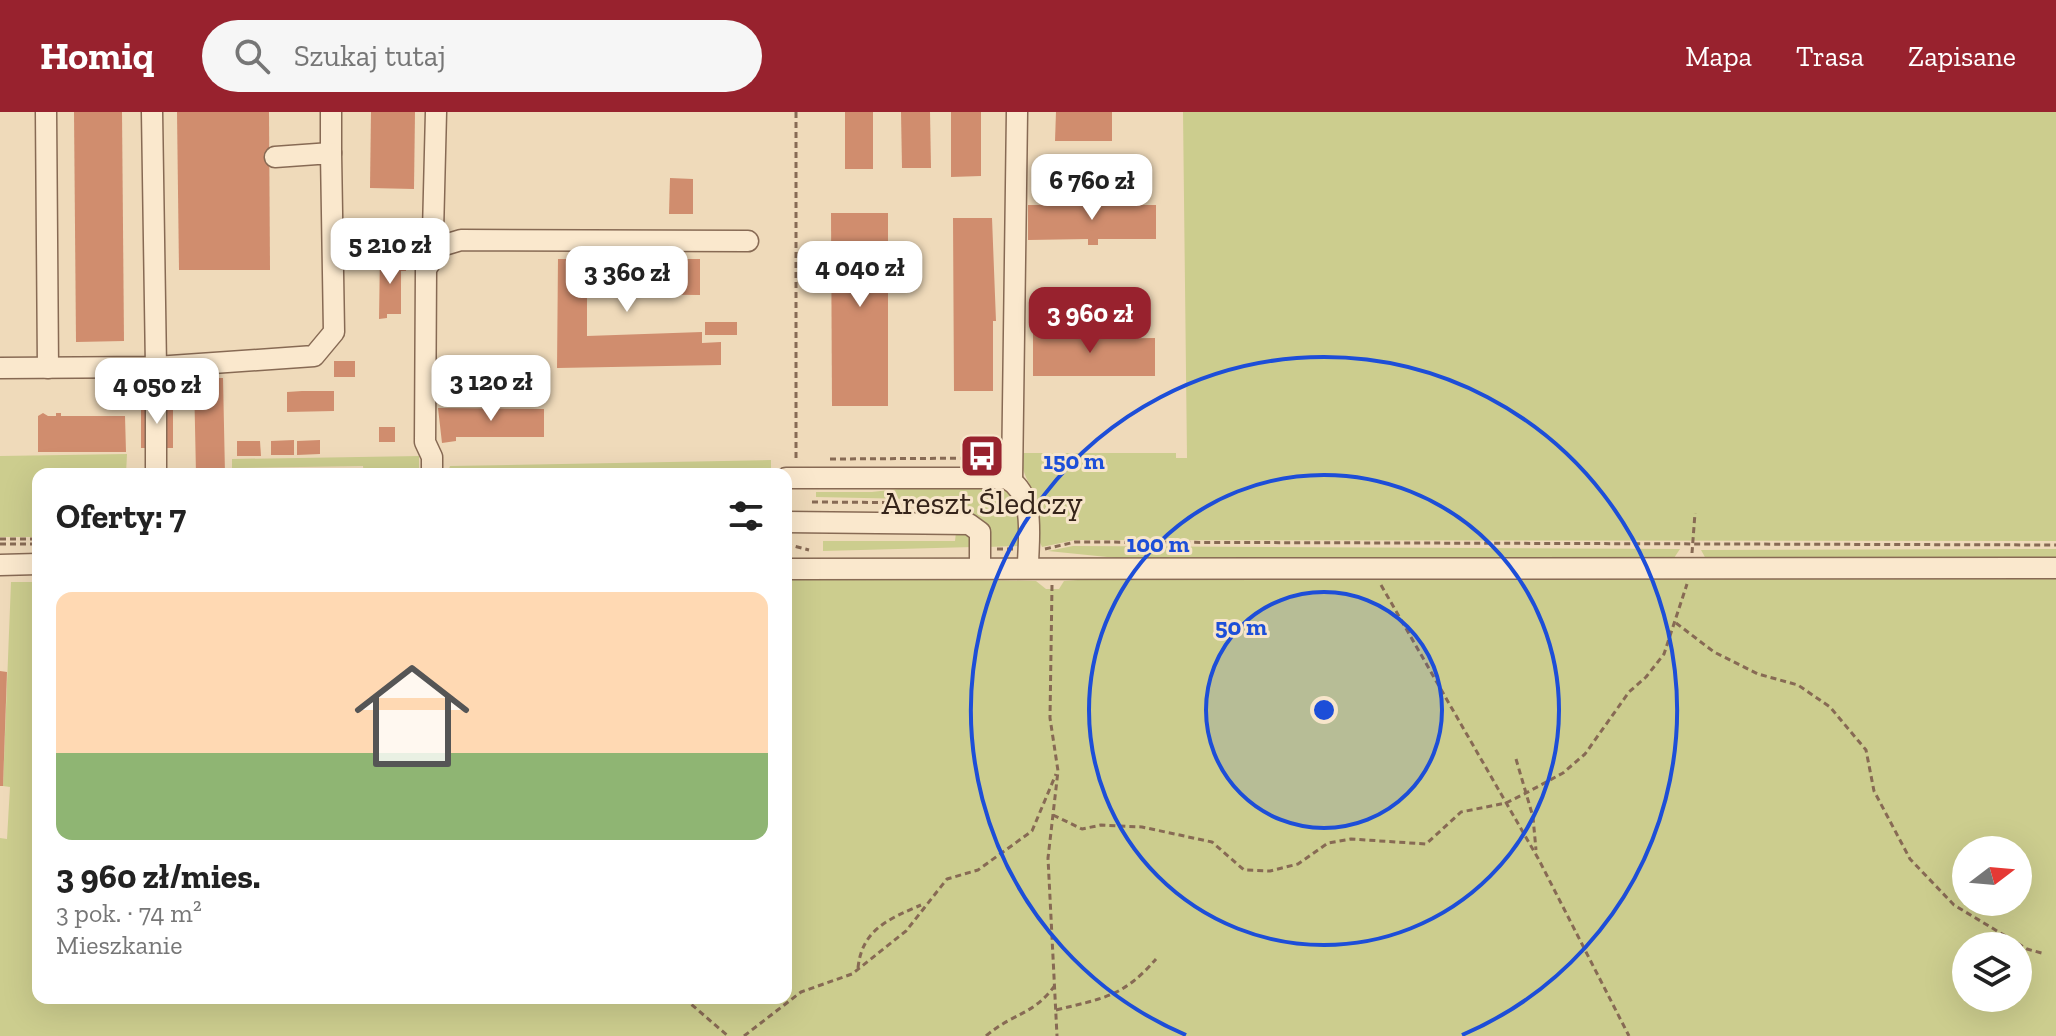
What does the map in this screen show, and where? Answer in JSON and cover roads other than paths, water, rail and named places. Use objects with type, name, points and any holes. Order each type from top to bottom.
[{"type":"street","points":[[46,112],[48,368]]},
{"type":"street","points":[[152,112],[156,468]]},
{"type":"street","points":[[0,368],[156,367],[314,356],[334,332],[331,112]]},
{"type":"street","points":[[436,112],[433,232],[441,246]]},
{"type":"street","points":[[1017,112],[1012,481],[1027,505],[1022,558]]},
{"type":"street","points":[[275,157],[331,153]]},
{"type":"street","points":[[432,468],[432,457],[425,442],[426,269],[441,246],[461,240],[748,241]]},
{"type":"street","points":[[792,478],[990,476],[1012,481]]},
{"type":"street","points":[[792,522],[969,524],[980,532],[984,558]]},
{"type":"street","points":[[792,569],[984,558],[1049,558],[1204,568],[2056,568]]},
{"type":"street","points":[[0,565],[32,564]]},
{"type":"place","name":"Areszt Śledczy","points":[[982,456]]}]
